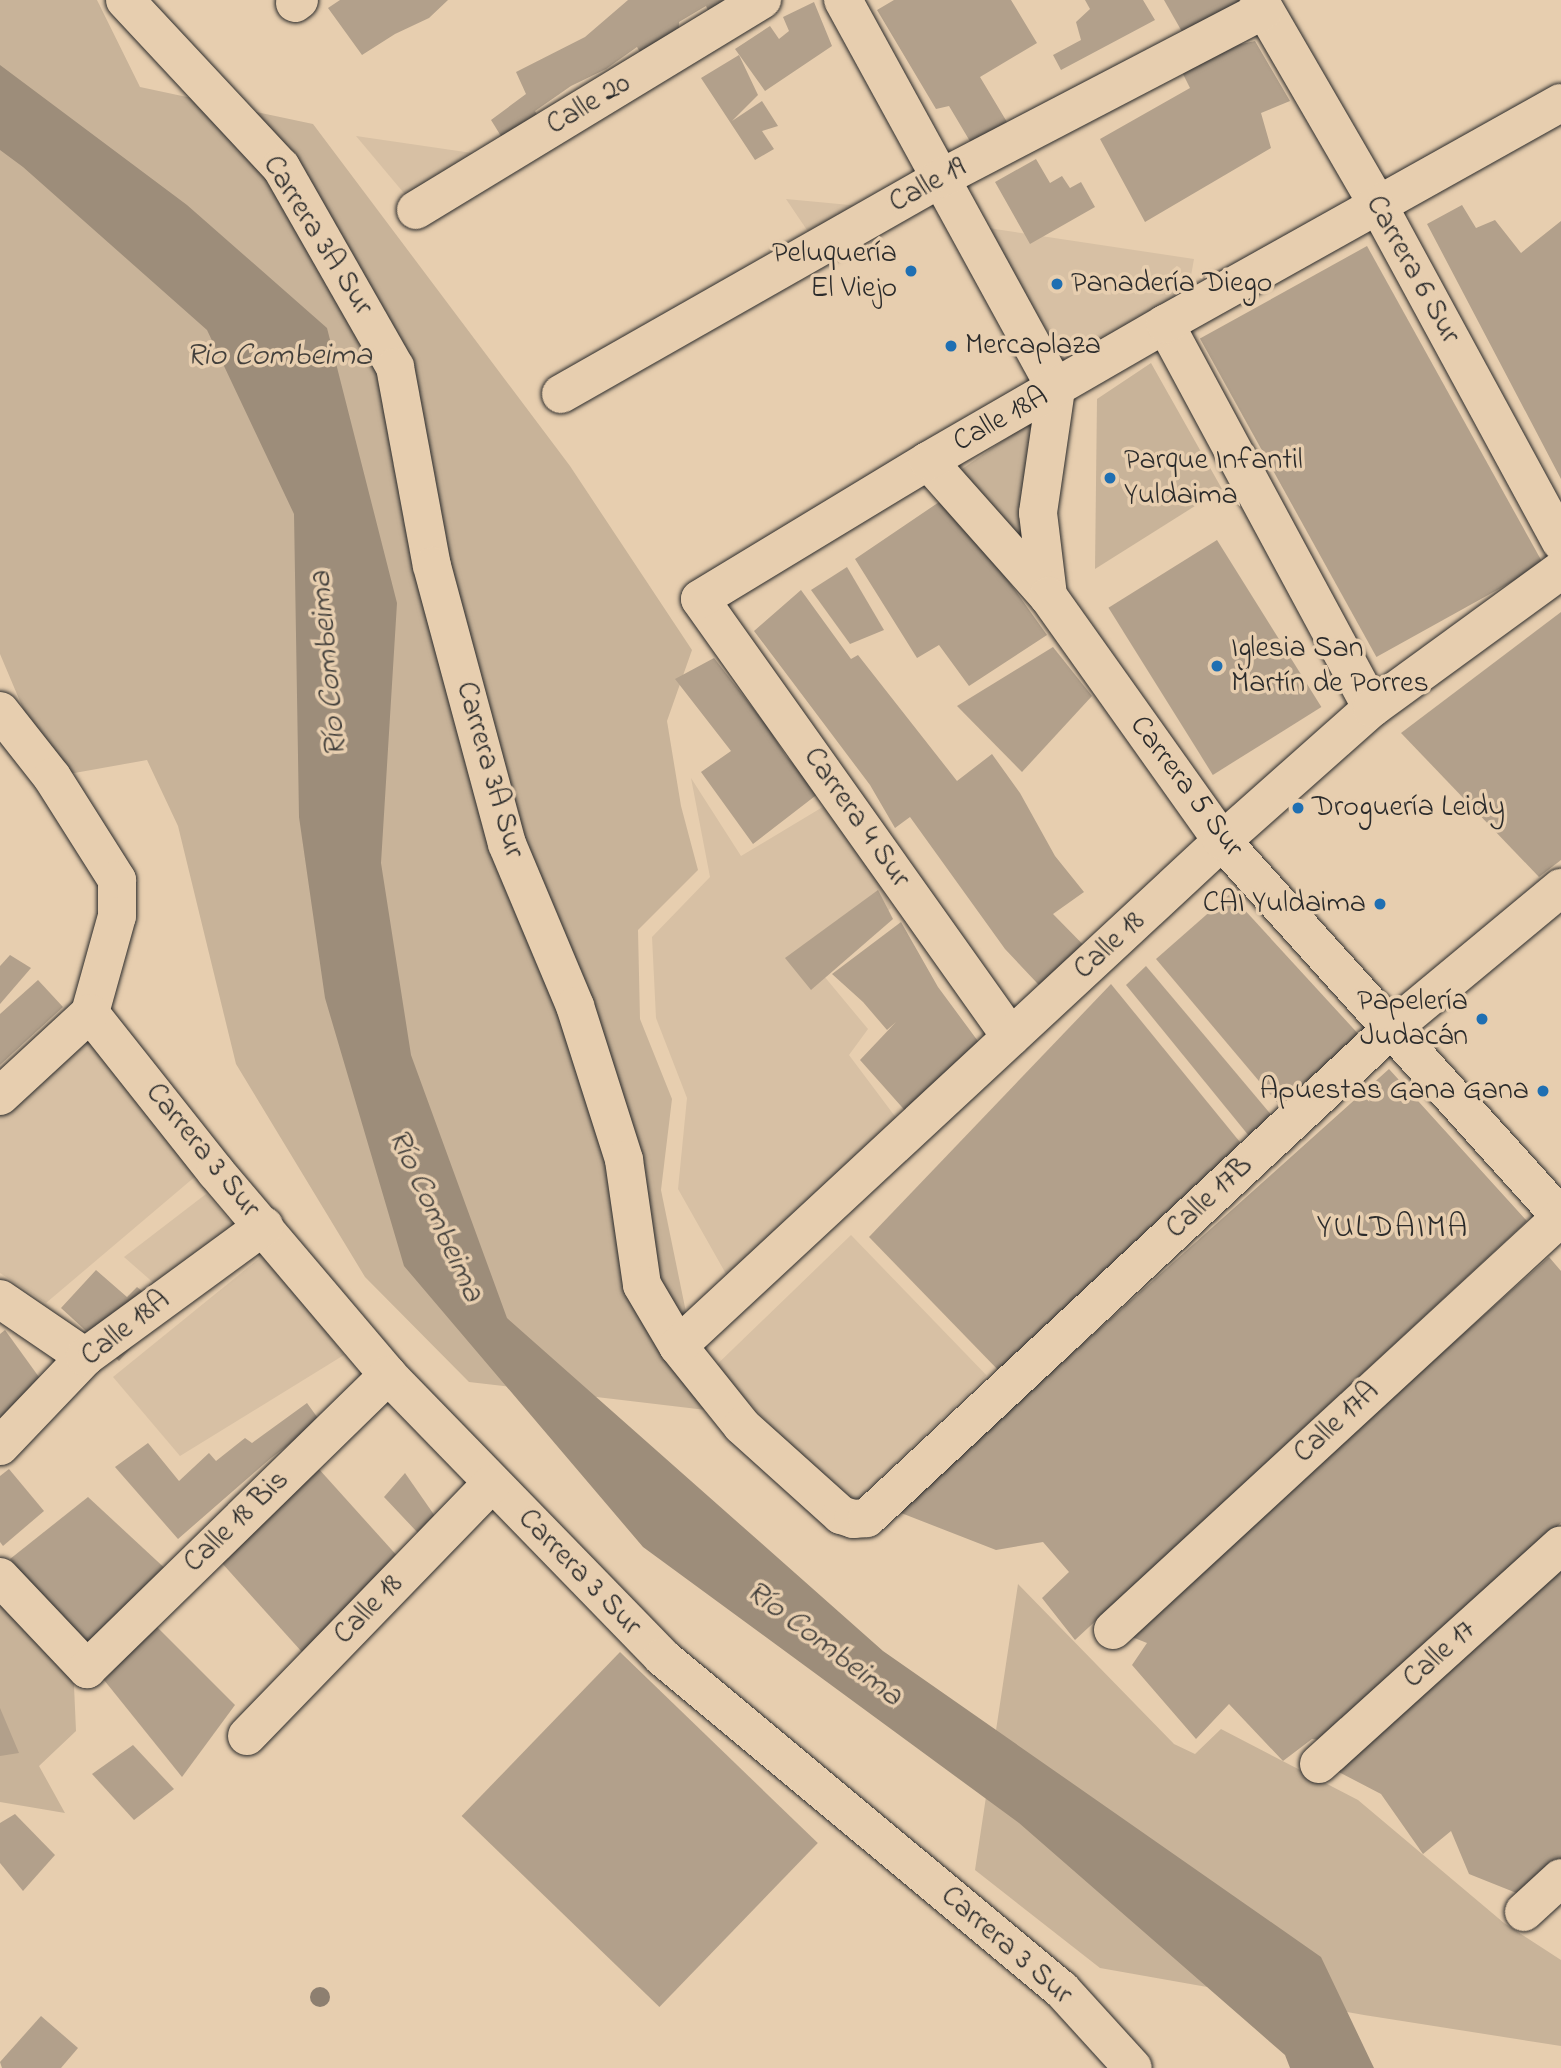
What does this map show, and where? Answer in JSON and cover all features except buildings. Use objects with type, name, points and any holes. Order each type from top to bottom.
[{"type":"street","name":"Carrera 3A Sur","points":[[125,0],[281,167],[395,367],[432,566],[507,844],[575,1006],[624,1160],[642,1285],[678,1346],[741,1426],[841,1515],[853,1519],[867,1518]]},
{"type":"street","name":"Calle 20","points":[[416,210],[762,0]]},
{"type":"street","points":[[842,0],[1056,389]]},
{"type":"street","name":"Calle 19","points":[[561,394],[941,178],[1261,5]]},
{"type":"street","name":"Carrera 6 Sur","points":[[1261,5],[1379,207],[1561,542]]},
{"type":"street","name":"Calle 18A","points":[[700,599],[928,461],[1165,324],[1379,207],[1561,103]]},
{"type":"street","points":[[1165,324],[1372,708]]},
{"type":"street","name":"Carrera 5 Sur","points":[[1048,596],[1038,513],[1056,389]]},
{"type":"street","name":"Carrera 5 Sur","points":[[928,461],[1048,596],[1222,841],[1561,1217]]},
{"type":"street","name":"Calle 18","points":[[678,1346],[1222,841],[1372,708],[1561,570]]},
{"type":"street","name":"Carrera 4 Sur","points":[[700,599],[1011,1037]]},
{"type":"street","points":[[0,711],[52,777],[117,880],[117,916],[90,1013],[0,1096]]},
{"type":"street","name":"Calle 17B","points":[[867,1518],[1391,1029],[1561,888]]},
{"type":"street","name":"Carrera 3 Sur","points":[[90,1013],[216,1172],[388,1375],[662,1657],[1062,1990],[1133,2068]]},
{"type":"street","name":"Calle 17A","points":[[1113,1630],[1561,1217]]},
{"type":"street","name":"Calle 18A","points":[[0,1446],[85,1357],[264,1226]]},
{"type":"street","points":[[0,1299],[85,1357]]},
{"type":"street","name":"Calle 18 Bis","points":[[0,1577],[87,1669],[388,1375]]},
{"type":"street","name":"Calle 18","points":[[247,1736],[491,1484]]},
{"type":"street","name":"Calle 17","points":[[1319,1764],[1561,1545]]},
{"type":"street","points":[[1524,1912],[1561,1878]]},
{"type":"shaded area","points":[[0,0],[97,0],[140,87],[313,124],[570,466],[692,650],[667,721],[681,806],[698,870],[638,930],[640,1019],[672,1099],[661,1190],[706,1410],[469,1382],[365,1277],[236,1064],[178,826],[147,760],[52,777],[0,654]]},
{"type":"shaded area","points":[[356,136],[479,154],[408,198]]},
{"type":"shaded area","points":[[786,199],[871,207],[815,242]]},
{"type":"shaded area","points":[[975,226],[1194,259],[1188,292],[1067,360]]},
{"type":"shaded area","points":[[1151,363],[1222,489],[1095,569],[1097,399]]},
{"type":"shaded area","points":[[1033,420],[1019,513],[1037,573],[952,476]]},
{"type":"shaded area","points":[[691,778],[741,856],[841,796],[891,908],[819,970],[868,1029],[849,1055],[903,1127],[730,1281],[678,1189],[687,1098],[656,1018],[652,937],[710,877]]},
{"type":"shaded area","points":[[94,1030],[197,1175],[46,1303],[0,1273],[0,1110]]},
{"type":"shaded area","points":[[206,1194],[253,1247],[181,1307],[124,1257]]},
{"type":"shaded area","points":[[851,1235],[986,1375],[850,1507],[714,1367]]},
{"type":"shaded area","points":[[267,1252],[344,1355],[180,1456],[113,1377]]},
{"type":"shaded area","points":[[1018,1584],[1174,1744],[1195,1754],[1221,1729],[1358,1800],[1504,1923],[1561,1960],[1561,2046],[1364,2015],[1100,1968],[975,1870]]},
{"type":"shaded area","points":[[0,1591],[73,1663],[76,1731],[39,1766],[65,1813],[0,1802]]},
{"type":"water","name":"Rio Combeima","points":[[0,65],[187,205],[327,328],[397,603],[381,863],[411,1055],[507,1318],[883,1651],[1321,1957],[1374,2068],[1290,2068],[1285,2055],[1019,1823],[643,1547],[404,1266],[325,998],[299,817],[294,514],[207,330],[23,167],[0,150]]},
{"type":"place","name":"Peluquería El Viejo","points":[[911,271]]},
{"type":"place","name":"Panadería Diego","points":[[1057,284]]},
{"type":"place","name":"Mercaplaza","points":[[951,346]]},
{"type":"place","name":"Parque Infantil Yuldaima","points":[[1110,478]]},
{"type":"place","name":"Iglesia San Martín de Porres","points":[[1217,666]]},
{"type":"place","name":"Droguería Leidy","points":[[1298,808]]},
{"type":"place","name":"CAI Yuldaima","points":[[1380,904]]},
{"type":"place","name":"Papelería Judacán","points":[[1482,1019]]},
{"type":"place","name":"Apuestas Gana Gana","points":[[1543,1091]]},
{"type":"district","name":"YULDAIMA","points":[[1393,1229]]},
{"type":"water label","name":"Río Combeima","points":[[330,664]]},
{"type":"water label","name":"Río Combeima","points":[[434,1216]]},
{"type":"water label","name":"Río Combeima","points":[[823,1645]]}]
